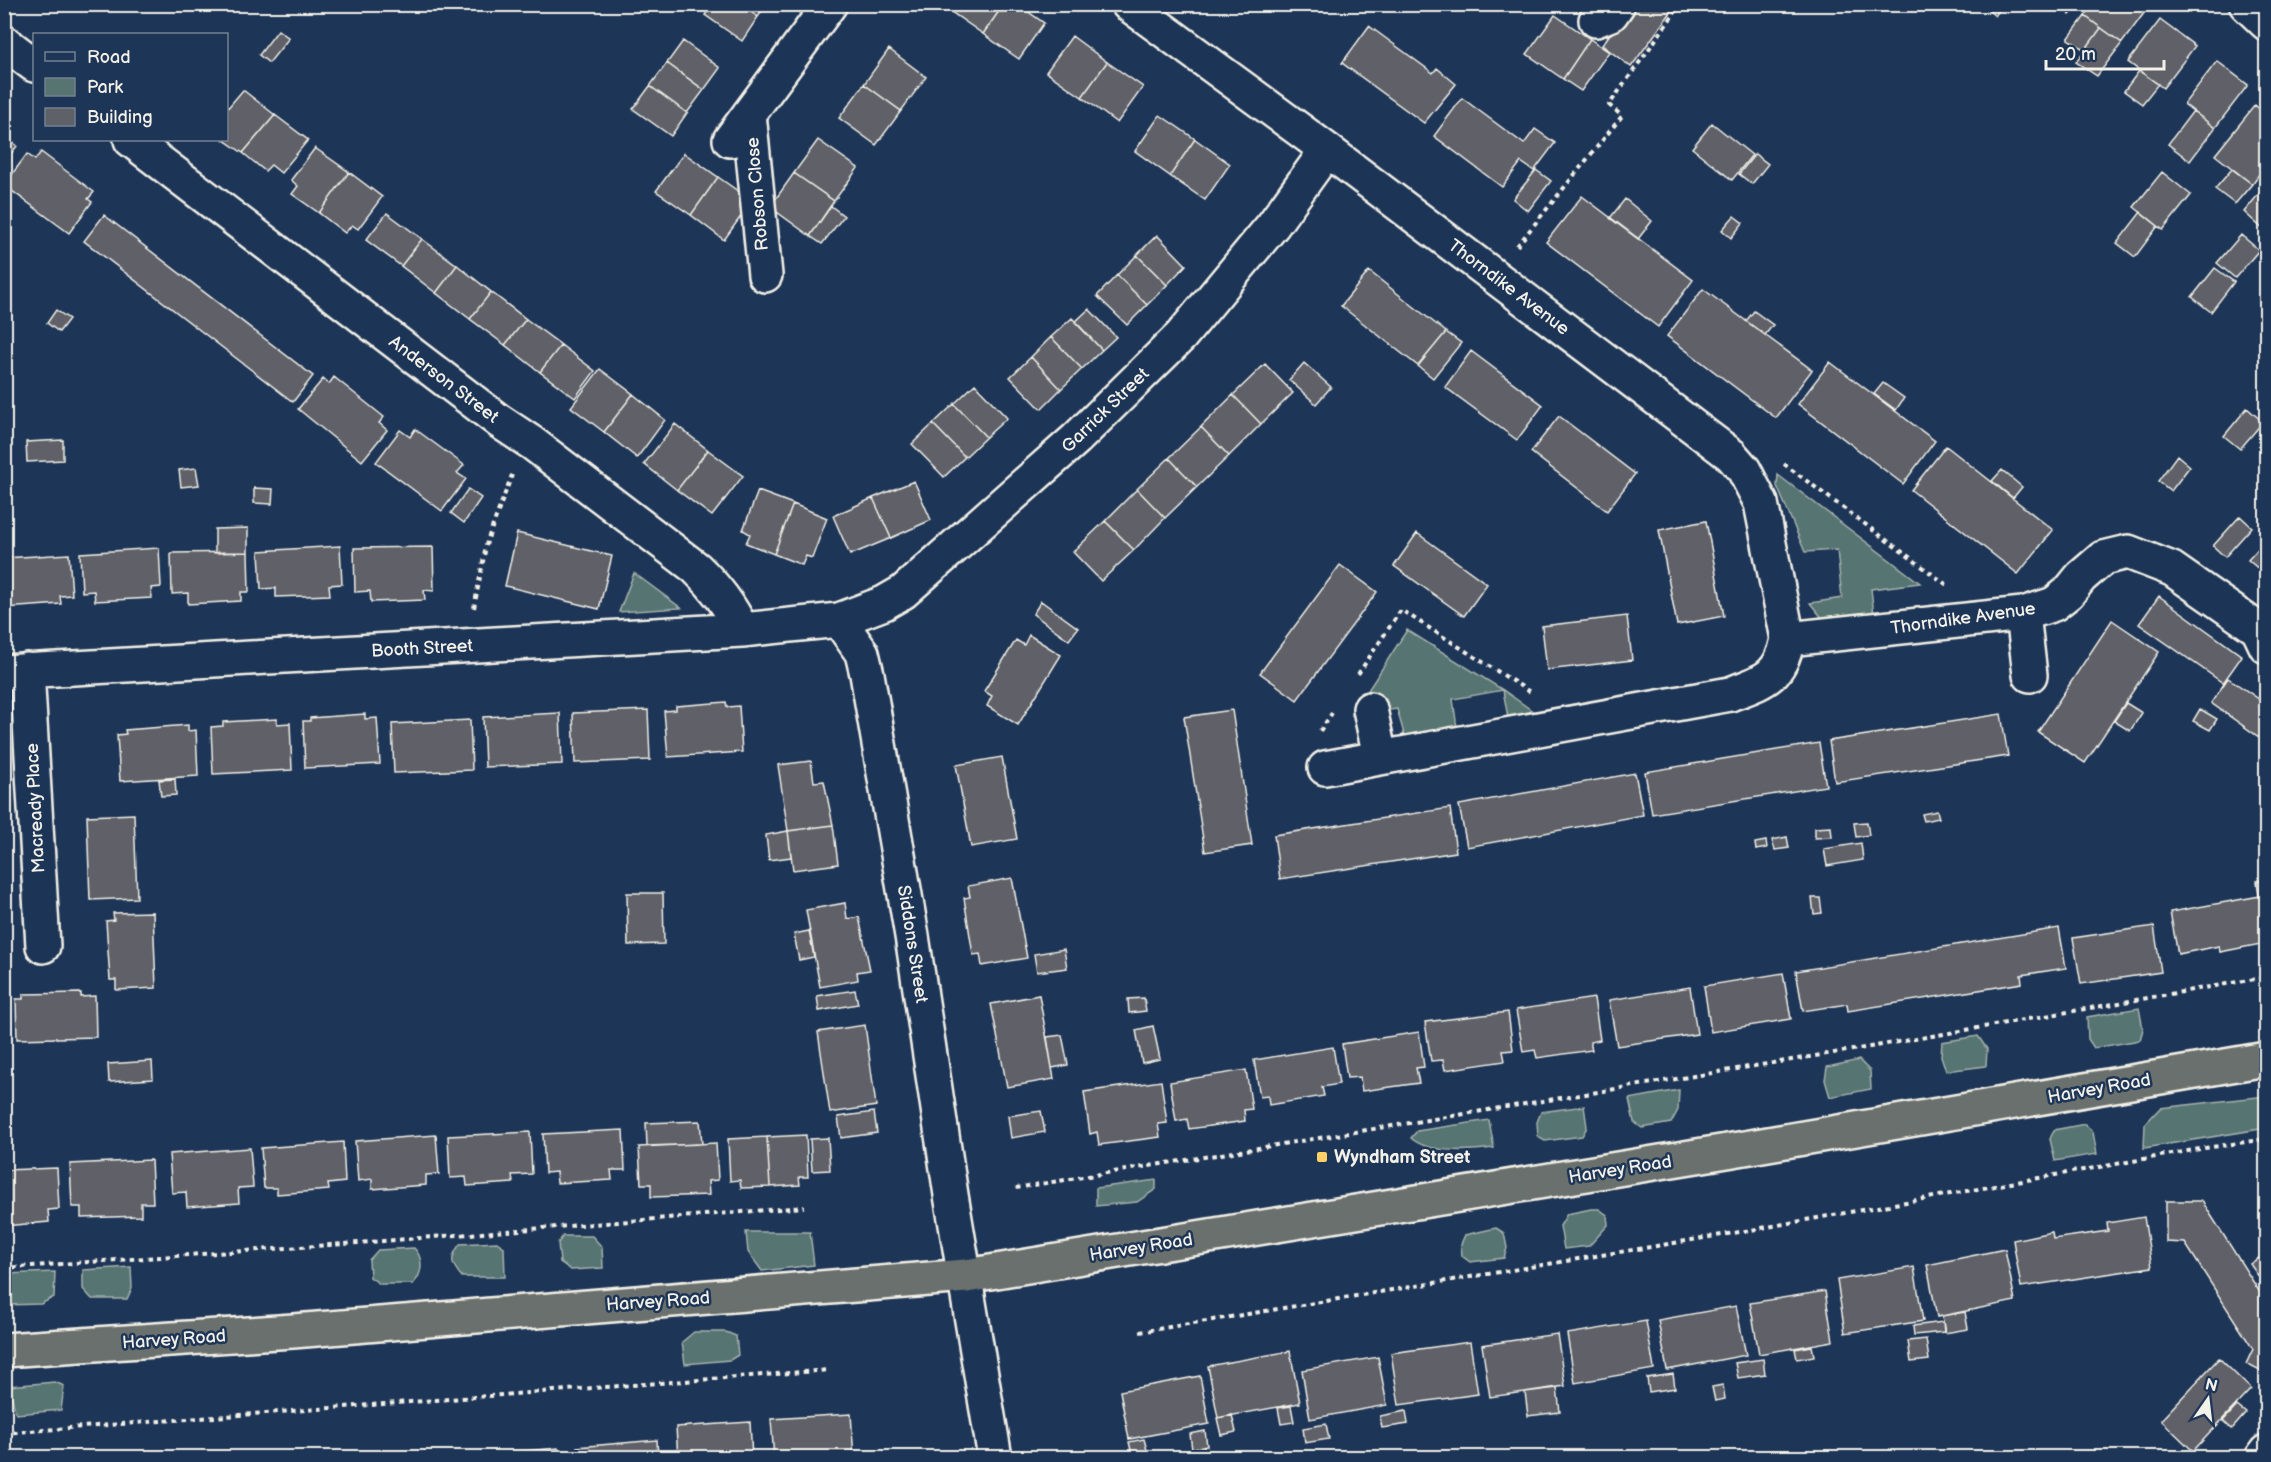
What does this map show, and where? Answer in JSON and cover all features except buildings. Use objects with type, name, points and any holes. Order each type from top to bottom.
[{"type":"highway","name":"Harvey Road","points":[[4,1350],[292,1331],[966,1276],[1717,1153],[2266,1059]]},
{"type":"street","name":"Robson Close","points":[[730,140],[830,4]]},
{"type":"street","name":"Thorndike Avenue","points":[[1128,4],[1327,150],[1731,455],[1744,470],[1761,503],[1788,639],[2007,615],[2054,604],[2103,558],[2128,552],[2172,569],[2258,629],[2266,646]]},
{"type":"street","points":[[2246,4],[2266,23]]},
{"type":"street","points":[[4,42],[33,64]]},
{"type":"street","name":"Robson Close","points":[[749,114],[765,275]]},
{"type":"street","name":"Anderson Street","points":[[132,141],[696,568],[717,587],[734,612],[742,630]]},
{"type":"street","name":"Garrick Street","points":[[839,620],[884,603],[903,592],[1077,439],[1181,336],[1273,225],[1327,150]]},
{"type":"street","points":[[2007,615],[2030,675]]},
{"type":"street","name":"Booth Street","points":[[16,671],[742,630],[839,620]]},
{"type":"street","name":"Siddons Street","points":[[839,620],[862,653],[867,674],[912,936],[966,1276]]},
{"type":"street","points":[[1325,768],[1730,694],[1753,686],[1775,672],[1784,658],[1788,639]]},
{"type":"street","name":"Macready Place","points":[[16,671],[43,946]]},
{"type":"street","points":[[1370,709],[1380,757]]},
{"type":"street","points":[[966,1276],[995,1458]]},
{"type":"street","points":[[2262,1458],[2266,1452]]},
{"type":"path","points":[[1493,275],[1622,116],[1609,105],[1681,4]]},
{"type":"path","points":[[471,645],[475,596],[487,541],[511,476],[532,443]]},
{"type":"path","points":[[1777,459],[2007,615]]},
{"type":"path","points":[[1355,680],[1401,610],[1576,722]]},
{"type":"path","points":[[1325,768],[1310,766],[1308,749],[1335,709]]},
{"type":"path","points":[[1016,1188],[1807,1058],[2266,977]]},
{"type":"path","points":[[1140,1332],[1734,1233],[2266,1139]]},
{"type":"path","points":[[4,1268],[358,1243],[804,1207]]},
{"type":"path","points":[[4,1433],[829,1370]]},
{"type":"green space","points":[[1778,475],[1920,583],[1871,589],[1875,623],[1823,619],[1810,603],[1842,598],[1837,550],[1805,552],[1777,486]]},
{"type":"green space","points":[[634,573],[681,608],[619,612]]},
{"type":"green space","points":[[1407,630],[1503,690],[1453,699],[1459,743],[1417,743],[1404,734],[1397,709],[1352,715]]},
{"type":"green space","points":[[1503,690],[1554,726],[1511,734]]},
{"type":"green space","points":[[2139,1008],[2143,1029],[2140,1040],[2094,1048],[2088,1039],[2087,1017]]},
{"type":"green space","points":[[1978,1036],[1987,1049],[1986,1066],[1946,1071],[1941,1056],[1942,1042]]},
{"type":"green space","points":[[1859,1060],[1870,1071],[1871,1089],[1830,1097],[1825,1080],[1827,1067]]},
{"type":"green space","points":[[1679,1090],[1678,1110],[1671,1123],[1642,1128],[1634,1122],[1629,1099]]},
{"type":"green space","points":[[2266,1096],[2266,1128],[2144,1148],[2145,1124],[2160,1108]]},
{"type":"green space","points":[[1584,1106],[1587,1127],[1582,1136],[1545,1141],[1538,1137],[1537,1122],[1541,1112]]},
{"type":"green space","points":[[1489,1120],[1494,1148],[1439,1149],[1428,1147],[1411,1138],[1417,1131]]},
{"type":"green space","points":[[2085,1124],[2093,1132],[2097,1154],[2055,1161],[2050,1139],[2054,1130]]},
{"type":"green space","points":[[1156,1180],[1156,1189],[1137,1202],[1096,1206],[1096,1188]]},
{"type":"green space","points":[[1599,1209],[1607,1215],[1608,1225],[1589,1246],[1564,1249],[1560,1226],[1567,1214]]},
{"type":"green space","points":[[1496,1228],[1504,1233],[1507,1248],[1504,1258],[1470,1262],[1462,1256],[1461,1244],[1465,1235]]},
{"type":"green space","points":[[746,1232],[810,1232],[814,1265],[762,1271],[748,1252]]},
{"type":"green space","points":[[563,1236],[592,1236],[602,1247],[603,1268],[571,1270],[560,1262],[558,1243]]},
{"type":"green space","points":[[497,1242],[504,1247],[505,1277],[462,1277],[453,1261],[460,1244]]},
{"type":"green space","points":[[414,1248],[421,1261],[421,1266],[419,1276],[413,1284],[380,1284],[370,1277],[369,1260],[378,1250]]},
{"type":"green space","points":[[131,1267],[132,1288],[127,1299],[92,1299],[83,1289],[83,1270]]},
{"type":"green space","points":[[55,1272],[54,1297],[41,1304],[5,1305],[5,1274]]},
{"type":"green space","points":[[694,1332],[726,1332],[736,1336],[738,1355],[730,1360],[685,1364],[682,1342]]},
{"type":"green space","points":[[55,1382],[64,1386],[61,1410],[16,1414],[9,1386]]},
{"type":"place","name":"Wyndham Street","points":[[1322,1157]]}]
